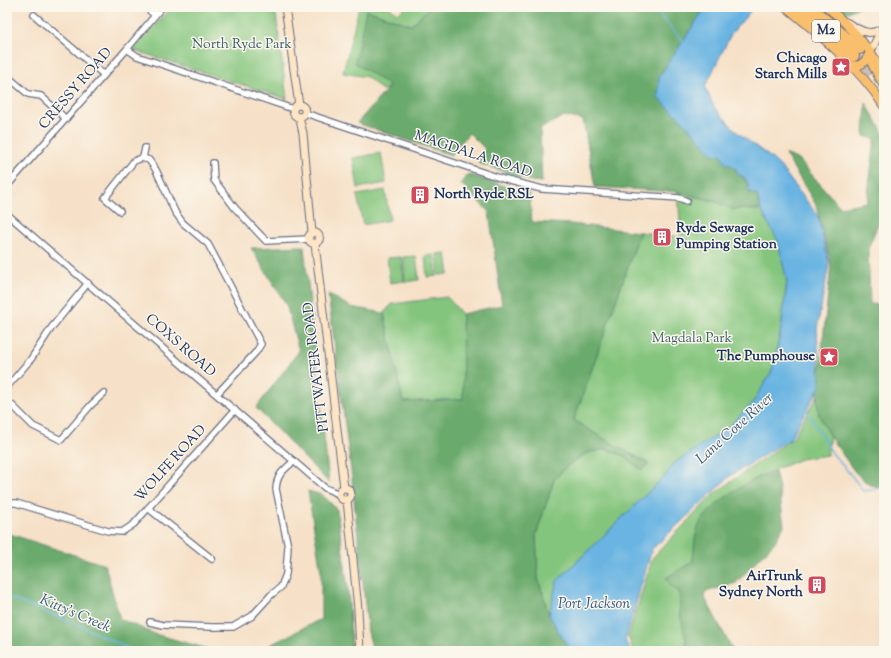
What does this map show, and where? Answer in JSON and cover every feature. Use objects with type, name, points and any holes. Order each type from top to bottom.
[{"type":"highway","name":"M2","points":[[798,7],[854,56]]},
{"type":"highway","name":"M2","points":[[811,7],[854,56]]},
{"type":"main road","points":[[285,7],[296,107],[294,115],[302,115],[304,108],[296,107]]},
{"type":"main road","points":[[786,7],[818,34],[854,56],[863,78],[884,106]]},
{"type":"main road","points":[[827,7],[843,20],[867,33],[874,33],[883,26]]},
{"type":"main road","points":[[843,20],[870,52],[884,74]]},
{"type":"main road","points":[[854,56],[854,66],[861,65],[866,60],[883,26]]},
{"type":"main road","points":[[870,52],[872,64],[884,86]]},
{"type":"main road","name":"PITTWATER ROAD","points":[[302,115],[312,239],[344,488]]},
{"type":"main road","points":[[347,500],[342,500],[339,494],[340,490],[344,488],[348,489],[351,493],[350,498],[347,500],[358,608],[360,651]]},
{"type":"street","points":[[145,7],[155,15]]},
{"type":"street","name":"CRESSY ROAD","points":[[7,186],[162,7]]},
{"type":"street","points":[[34,15],[104,74]]},
{"type":"street","points":[[127,49],[136,56],[296,107]]},
{"type":"street","points":[[7,76],[28,94],[41,96],[66,118]]},
{"type":"street","name":"MAGDALA ROAD","points":[[302,115],[493,176],[542,189],[680,198],[687,201]]},
{"type":"street","points":[[143,158],[145,148]]},
{"type":"street","points":[[120,211],[105,198],[134,161],[143,158],[148,160],[156,170],[175,212],[183,223],[208,244],[261,344],[246,363],[217,394]]},
{"type":"street","points":[[213,163],[214,180],[235,208],[266,241],[312,239]]},
{"type":"street","name":"COXS ROAD","points":[[7,214],[325,488],[339,494]]},
{"type":"street","points":[[7,387],[31,359],[52,327],[88,283]]},
{"type":"street","points":[[7,400],[33,426],[61,440],[91,405],[104,393]]},
{"type":"street","name":"WOLFE ROAD","points":[[9,503],[16,503],[108,531],[122,532],[134,524],[235,410]]},
{"type":"street","points":[[150,622],[163,625],[233,627],[252,616],[271,595],[281,587],[286,574],[288,546],[276,489],[277,479],[294,461]]},
{"type":"street","points":[[148,508],[212,559]]},
{"type":"green space","name":"North Ryde Park","points":[[172,7],[275,7],[287,99],[133,50]]},
{"type":"green space","points":[[359,7],[389,7],[398,14],[405,7],[430,7],[412,25],[366,10],[390,86],[383,91],[367,77],[343,73]]},
{"type":"green space","points":[[430,7],[707,7],[659,77],[658,98],[721,154],[726,164],[731,165],[737,170],[736,172],[744,178],[747,183],[749,192],[757,195],[761,210],[731,209],[717,202],[678,192],[595,187],[583,120],[564,116],[540,129],[542,182],[531,181],[478,163],[485,149],[469,133],[451,155],[357,123],[390,86],[355,63],[366,10],[411,25]]},
{"type":"green space","points":[[834,7],[859,7],[844,14]]},
{"type":"green space","points":[[866,103],[884,134],[884,209],[868,249],[870,304],[884,305],[884,494],[881,488],[868,484],[855,472],[830,437],[819,415],[817,396],[831,265],[816,205],[785,154],[799,160],[840,207],[867,202],[875,139],[864,136]]},
{"type":"green space","points":[[381,153],[386,183],[358,188],[353,158]]},
{"type":"green space","points":[[468,174],[529,194],[532,222],[571,224],[640,232],[574,420],[649,464],[642,470],[622,455],[605,449],[587,453],[567,466],[554,480],[536,535],[538,578],[549,615],[570,651],[373,651],[368,632],[351,471],[328,294],[351,307],[384,313],[403,402],[463,399],[462,314],[502,305],[489,212],[461,184]]},
{"type":"green space","points":[[385,190],[390,220],[363,225],[357,195]]},
{"type":"green space","name":"Magdala Park","points":[[678,192],[717,202],[731,209],[761,210],[778,241],[787,282],[781,329],[772,371],[752,404],[726,429],[673,464],[667,474],[557,581],[549,615],[538,578],[536,535],[554,480],[567,466],[587,453],[605,449],[622,455],[642,470],[594,433],[574,420],[640,232],[681,237]]},
{"type":"green space","points":[[304,246],[329,483],[256,408],[299,351],[286,304],[251,248]]},
{"type":"green space","points":[[446,253],[449,274],[439,275],[437,254]]},
{"type":"green space","points":[[434,255],[437,276],[427,277],[425,256]]},
{"type":"green space","points":[[416,256],[419,280],[405,282],[403,257]]},
{"type":"green space","points":[[401,257],[404,281],[390,283],[387,258]]},
{"type":"green space","points":[[447,297],[462,314],[464,399],[403,402],[384,313],[392,304]]},
{"type":"green space","points":[[817,396],[819,415],[830,437],[827,455],[801,459],[764,474],[735,491],[697,530],[693,561],[667,578],[679,591],[688,651],[633,651],[628,636],[653,557],[715,493],[793,438]]},
{"type":"green space","points":[[775,472],[779,488],[784,526],[774,543],[736,583],[705,592],[704,596],[733,651],[688,651],[680,613],[679,591],[672,588],[666,578],[693,561],[697,530],[701,521],[718,503],[742,486]]},
{"type":"green space","points":[[308,491],[323,495],[337,510],[348,589],[352,651],[258,651],[321,619],[321,572]]},
{"type":"green space","points":[[7,533],[105,565],[120,619],[155,634],[216,651],[7,651]]},
{"type":"water","name":"Port Jackson","points":[[707,7],[754,7],[731,34],[705,87],[714,107],[738,133],[780,166],[818,216],[829,264],[817,329],[820,386],[790,439],[730,476],[652,549],[625,640],[630,651],[570,651],[549,615],[557,581],[667,474],[673,464],[726,429],[752,404],[772,371],[781,329],[787,282],[778,241],[761,210],[757,195],[747,189],[749,187],[745,178],[736,172],[737,170],[733,167],[726,164],[721,154],[714,155],[684,122],[658,98],[659,77]]},
{"type":"waterway","points":[[652,7],[683,41]]},
{"type":"waterway","points":[[806,409],[832,453],[863,491],[874,490],[884,486]]},
{"type":"waterway","name":"Kitty's Creek","points":[[7,597],[81,626],[134,651]]},
{"type":"tunnel","points":[[854,56],[883,83]]},
{"type":"place","name":"Chicago Starch Mills","points":[[841,67]]},
{"type":"place","name":"North Ryde RSL","points":[[420,195]]},
{"type":"place","name":"Ryde Sewage Pumping Station","points":[[662,237]]},
{"type":"place","name":"The Pumphouse","points":[[829,357]]},
{"type":"place","name":"AirTrunk Sydney North","points":[[817,585]]},
{"type":"water label","name":"Lane Cove River","points":[[735,429]]}]
